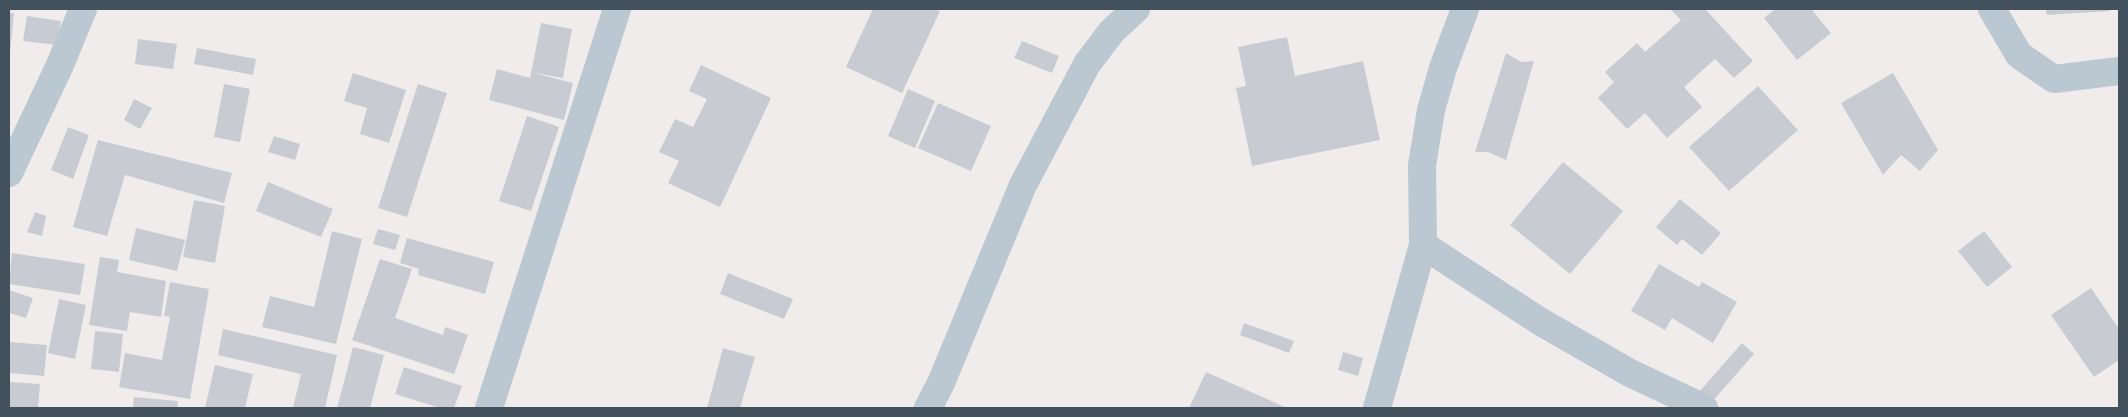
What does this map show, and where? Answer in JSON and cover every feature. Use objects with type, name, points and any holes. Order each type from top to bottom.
[{"type":"street","points":[[9,173],[16,143],[60,65],[83,9]]},
{"type":"street","points":[[489,408],[617,9]]},
{"type":"street","points":[[928,408],[941,383],[1023,185],[1087,64],[1112,31],[1136,9]]},
{"type":"street","points":[[1377,408],[1424,245],[1422,165],[1431,110],[1443,68],[1465,9]]},
{"type":"street","points":[[1992,9],[2019,54],[2054,79],[2119,71]]},
{"type":"street","points":[[1424,245],[1541,322],[1630,373],[1704,408]]},
{"type":"building","points":[[873,9],[934,9],[940,11],[902,93],[846,67]]},
{"type":"building","points":[[1670,9],[1705,9],[1753,61],[1734,78],[1715,59],[1684,87],[1702,107],[1667,138],[1645,113],[1627,129],[1598,98],[1614,82],[1605,72],[1637,43],[1645,52],[1681,20]]},
{"type":"building","points":[[1775,9],[1811,9],[1831,33],[1797,60],[1764,18]]},
{"type":"building","points":[[2046,9],[2110,9],[2110,11],[2047,15]]},
{"type":"building","points":[[9,13],[14,13],[10,53],[9,53]]},
{"type":"building","points":[[27,16],[61,21],[57,45],[23,41]]},
{"type":"building","points":[[541,23],[572,29],[563,78],[534,73],[573,83],[564,120],[489,100],[497,69],[530,78]]},
{"type":"building","points":[[1287,37],[1295,76],[1363,61],[1380,140],[1252,166],[1236,88],[1246,86],[1238,47]]},
{"type":"building","points":[[138,39],[177,44],[173,69],[135,64]]},
{"type":"building","points":[[1022,41],[1059,56],[1052,73],[1014,58]]},
{"type":"building","points":[[197,48],[256,59],[253,75],[194,64]]},
{"type":"building","points":[[1506,53],[1521,62],[1534,61],[1506,160],[1488,152],[1475,152]]},
{"type":"building","points":[[701,65],[771,98],[720,207],[668,183],[679,161],[659,152],[675,119],[693,127],[707,99],[689,91]]},
{"type":"building","points":[[353,73],[406,90],[389,143],[360,134],[367,108],[344,101]]},
{"type":"building","points":[[1893,73],[1938,150],[1920,171],[1901,155],[1883,175],[1841,103]]},
{"type":"building","points":[[224,84],[250,89],[240,142],[214,137]]},
{"type":"building","points":[[418,84],[447,93],[407,217],[378,208]]},
{"type":"building","points":[[1758,86],[1798,130],[1729,191],[1689,147]]},
{"type":"building","points":[[908,89],[935,101],[915,148],[888,136]]},
{"type":"building","points":[[134,99],[152,108],[140,129],[124,120]]},
{"type":"building","points":[[938,103],[991,126],[971,171],[918,148]]},
{"type":"building","points":[[527,116],[559,127],[531,211],[499,201]]},
{"type":"building","points":[[68,127],[89,135],[73,179],[51,170]]},
{"type":"building","points":[[274,136],[300,144],[295,160],[268,152]]},
{"type":"building","points":[[98,140],[232,173],[224,203],[125,175],[107,236],[73,227]]},
{"type":"building","points":[[1563,162],[1623,211],[1570,274],[1510,225]]},
{"type":"building","points":[[268,182],[333,209],[321,237],[256,211]]},
{"type":"building","points":[[1680,199],[1721,233],[1702,255],[1682,239],[1677,245],[1656,227]]},
{"type":"building","points":[[194,200],[225,206],[215,263],[183,257]]},
{"type":"building","points":[[35,212],[46,216],[42,236],[27,232]]},
{"type":"building","points":[[136,228],[185,240],[177,271],[129,260]]},
{"type":"building","points":[[378,229],[400,235],[395,250],[373,244]]},
{"type":"building","points":[[332,231],[362,239],[336,344],[262,327],[270,296],[314,307]]},
{"type":"building","points":[[1984,231],[2012,267],[1987,287],[1958,251]]},
{"type":"building","points":[[407,238],[494,262],[485,294],[418,275],[419,269],[400,263]]},
{"type":"building","points":[[12,253],[85,264],[80,295],[9,284]]},
{"type":"building","points":[[100,257],[119,260],[117,272],[166,281],[161,317],[130,312],[127,331],[89,325]]},
{"type":"building","points":[[380,259],[412,269],[395,318],[443,335],[445,327],[468,335],[454,374],[352,340]]},
{"type":"building","points":[[1659,264],[1699,287],[1702,282],[1737,302],[1713,343],[1672,318],[1665,330],[1631,311]]},
{"type":"building","points":[[728,273],[793,299],[784,319],[720,294]]},
{"type":"building","points":[[170,282],[209,289],[190,399],[119,387],[125,353],[162,360],[170,317],[164,316]]},
{"type":"building","points":[[2091,288],[2119,329],[2119,360],[2094,377],[2051,315]]},
{"type":"building","points":[[9,290],[33,298],[26,318],[9,313]]},
{"type":"building","points":[[59,299],[86,305],[75,359],[48,353]]},
{"type":"building","points":[[1244,323],[1294,341],[1289,353],[1240,335]]},
{"type":"building","points":[[223,329],[337,355],[325,408],[293,408],[301,374],[218,355]]},
{"type":"building","points":[[95,331],[123,334],[119,372],[91,369]]},
{"type":"building","points":[[9,342],[47,345],[44,376],[9,373]]},
{"type":"building","points":[[1742,343],[1754,354],[1711,403],[1699,392]]},
{"type":"building","points":[[353,347],[384,355],[370,408],[337,408]]},
{"type":"building","points":[[723,348],[755,357],[740,408],[707,408]]},
{"type":"building","points":[[1343,352],[1363,358],[1358,376],[1338,370]]},
{"type":"building","points":[[215,365],[253,374],[245,408],[205,408]]},
{"type":"building","points":[[404,367],[462,386],[454,408],[440,408],[395,394]]},
{"type":"building","points":[[1206,372],[1287,408],[1189,408]]},
{"type":"building","points":[[9,382],[40,384],[38,408],[9,408]]},
{"type":"building","points":[[134,397],[178,401],[177,408],[133,408]]}]
